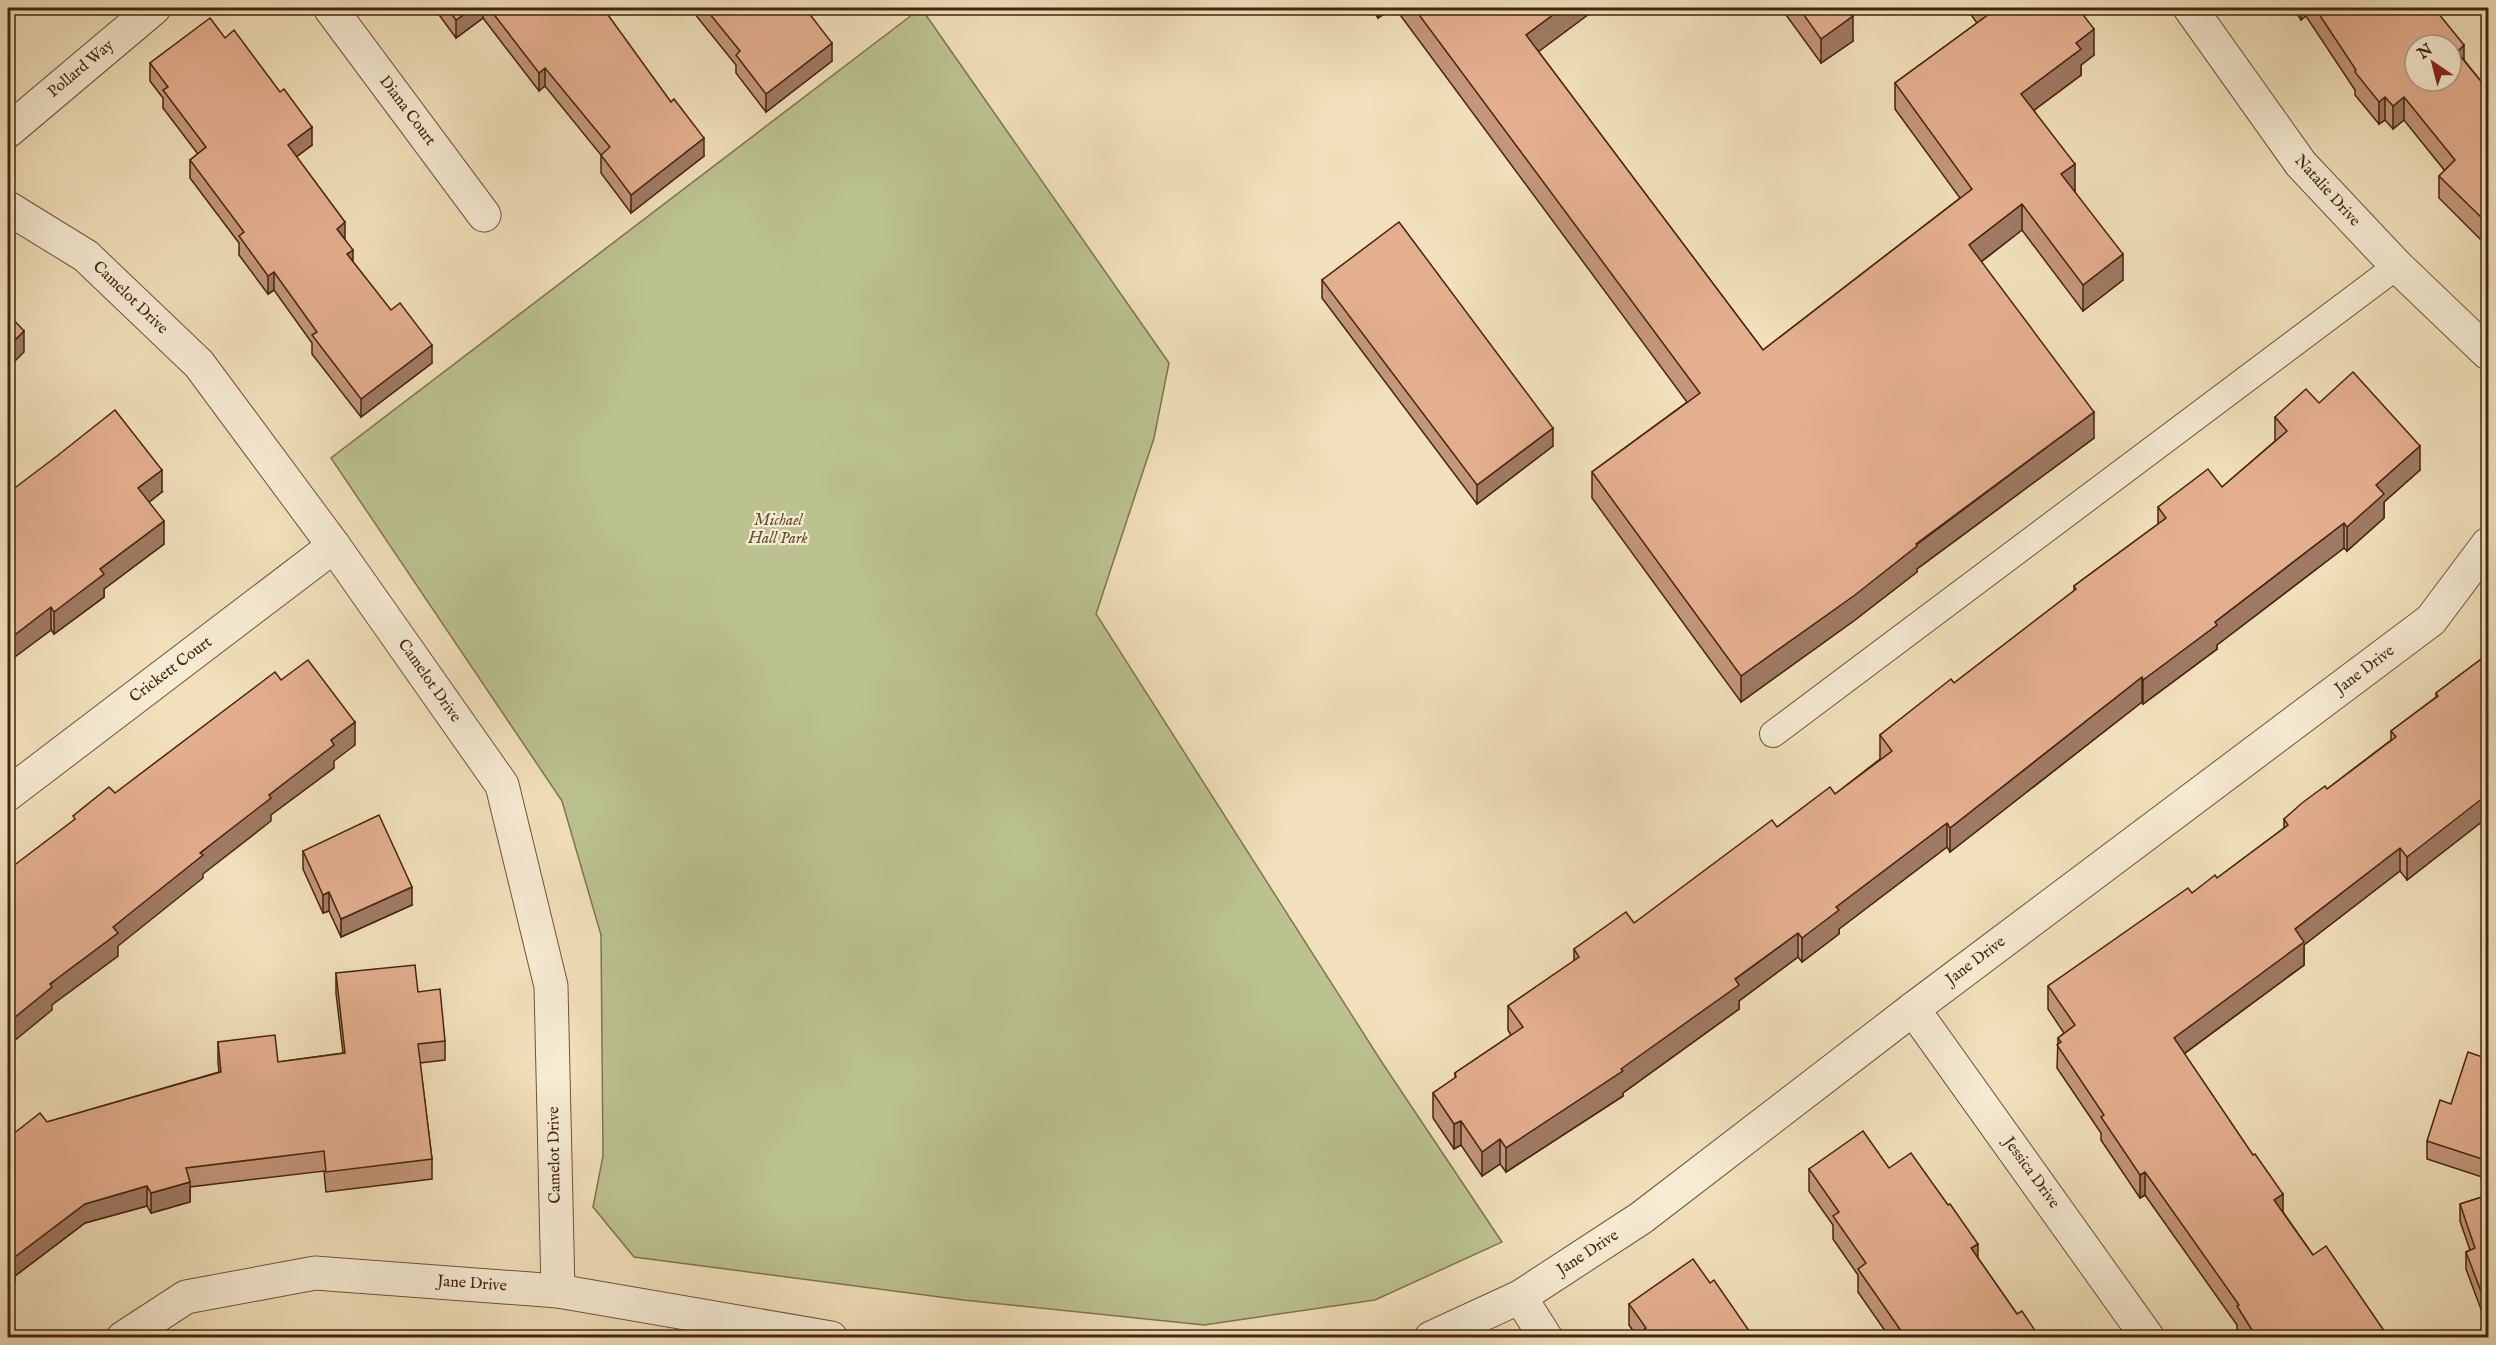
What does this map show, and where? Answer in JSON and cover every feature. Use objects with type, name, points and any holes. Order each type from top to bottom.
[{"type":"street","name":"Pollard Way","points":[[8,131],[154,8]]},
{"type":"street","name":"Diana Court","points":[[330,8],[484,215]]},
{"type":"street","name":"Natalie Drive","points":[[2190,8],[2301,164],[2397,266],[2488,353]]},
{"type":"street","name":"Camelot Drive","points":[[8,208],[86,256],[199,364],[334,546],[502,785],[551,986],[558,1291]]},
{"type":"street","name":"Jane Drive","points":[[1431,1338],[1520,1297],[1641,1218],[1913,1008],[2431,620],[2488,544]]},
{"type":"street","name":"Crickett Court","points":[[8,794],[334,546]]},
{"type":"street","name":"Jessica Drive","points":[[1913,1008],[2148,1338]]},
{"type":"street","name":"Jane Drive","points":[[123,1338],[186,1297],[315,1273],[558,1291],[831,1338]]},
{"type":"street","points":[[1520,1297],[1546,1338]]},
{"type":"lane","points":[[1773,734],[2397,266]]},
{"type":"green space","name":"Michael Hall Park","points":[[921,8],[1169,363],[1154,438],[1096,614],[1383,1064],[1502,1242],[1375,1300],[1204,1325],[963,1300],[634,1257],[593,1207],[603,1156],[601,935],[562,801],[331,458]]},
{"type":"building","points":[[447,8],[473,8],[456,20]]},
{"type":"building","points":[[489,8],[603,8],[671,102],[674,99],[704,138],[631,195],[601,155],[610,147],[545,68],[539,73]]},
{"type":"building","points":[[705,8],[805,8],[832,43],[766,94],[736,55],[740,51]]},
{"type":"building","points":[[1414,8],[1562,8],[1526,35],[1763,350],[1972,189],[1895,83],[1989,14],[1984,8],[2078,8],[2094,29],[2076,43],[2081,49],[2021,94],[2075,164],[2061,174],[2123,254],[2083,285],[2022,204],[1969,245],[2094,412],[1916,544],[1917,546],[1855,595],[1741,676],[1592,472],[1700,393]]},
{"type":"building","points":[[1799,8],[1847,8],[1853,16],[1821,39]]},
{"type":"building","points":[[2315,8],[2434,8],[2454,33],[2403,33],[2403,93],[2463,93],[2463,59],[2488,90],[2488,224],[2439,176],[2455,160],[2404,97],[2393,106],[2385,97],[2379,102],[2355,72],[2356,70]]},
{"type":"building","points":[[210,18],[225,38],[234,30],[280,92],[284,89],[312,127],[288,145],[345,222],[337,229],[353,250],[347,254],[391,310],[400,303],[432,345],[361,399],[312,335],[317,332],[274,272],[268,276],[239,236],[244,232],[190,160],[206,147],[163,90],[168,87],[150,63]]},
{"type":"building","points":[[1399,222],[1553,428],[1477,485],[1322,280]]},
{"type":"building","points":[[8,314],[24,331],[8,347]]},
{"type":"building","points":[[2353,372],[2420,446],[2376,485],[2384,494],[2347,527],[2344,523],[2215,622],[2217,625],[2143,680],[2142,677],[1950,828],[1947,823],[1836,907],[1839,910],[1802,938],[1798,933],[1735,979],[1739,985],[1621,1069],[1623,1071],[1506,1148],[1500,1139],[1482,1152],[1461,1121],[1454,1124],[1433,1093],[1456,1077],[1455,1073],[1523,1027],[1508,1006],[1579,957],[1574,949],[1626,912],[1634,923],[1772,820],[1777,827],[1830,787],[1835,794],[1892,751],[1880,735],[1951,679],[1954,683],[2076,589],[2074,586],[2166,518],[2158,507],[2208,469],[2222,487],[2287,431],[2275,417],[2306,389],[2319,403]]},
{"type":"building","points":[[115,410],[162,470],[138,488],[164,521],[100,569],[104,574],[54,612],[51,607],[8,640],[8,493]]},
{"type":"building","points":[[2488,654],[2488,779],[2486,780],[2488,794],[2407,857],[2400,848],[2295,929],[2304,942],[2174,1038],[2253,1155],[2255,1154],[2283,1194],[2274,1200],[2313,1255],[2326,1246],[2389,1338],[2257,1338],[2237,1306],[2239,1305],[2145,1172],[2140,1175],[2101,1117],[2104,1115],[2057,1045],[2061,1042],[2058,1038],[2075,1025],[2048,986],[2188,888],[2192,893],[2215,875],[2217,878],[2288,825],[2284,819],[2302,803],[2325,786],[2327,789],[2396,737],[2391,731],[2438,696],[2436,693]]},
{"type":"building","points":[[308,660],[355,722],[331,740],[334,745],[269,795],[271,798],[200,853],[203,855],[113,927],[118,933],[50,984],[52,987],[8,1023],[8,870],[75,819],[73,816],[109,787],[115,793],[275,672],[281,680]]},
{"type":"building","points":[[379,815],[412,887],[341,919],[329,892],[323,895],[303,851]]},
{"type":"building","points":[[415,965],[418,992],[440,989],[445,1041],[418,1044],[432,1159],[326,1172],[324,1151],[186,1168],[190,1182],[151,1193],[147,1186],[85,1204],[12,1259],[15,1262],[8,1267],[8,1138],[40,1113],[47,1122],[221,1072],[218,1042],[275,1035],[278,1062],[345,1053],[336,973]]},
{"type":"building","points":[[2468,1052],[2488,1059],[2488,1161],[2427,1141],[2440,1100],[2451,1104]]},
{"type":"building","points":[[1863,1131],[1889,1168],[1911,1153],[1978,1244],[1971,1248],[2017,1314],[2022,1311],[2040,1338],[1906,1338],[1858,1269],[1866,1263],[1833,1216],[1839,1212],[1809,1169]]},
{"type":"building","points":[[2488,1195],[2488,1292],[2482,1294],[2466,1252],[2475,1248],[2460,1204]]},
{"type":"building","points":[[1693,1259],[1710,1283],[1714,1280],[1754,1338],[1640,1338],[1638,1334],[1646,1328],[1629,1304]]},
{"type":"building","points":[[1766,1330],[1771,1338],[1756,1338]]}]
